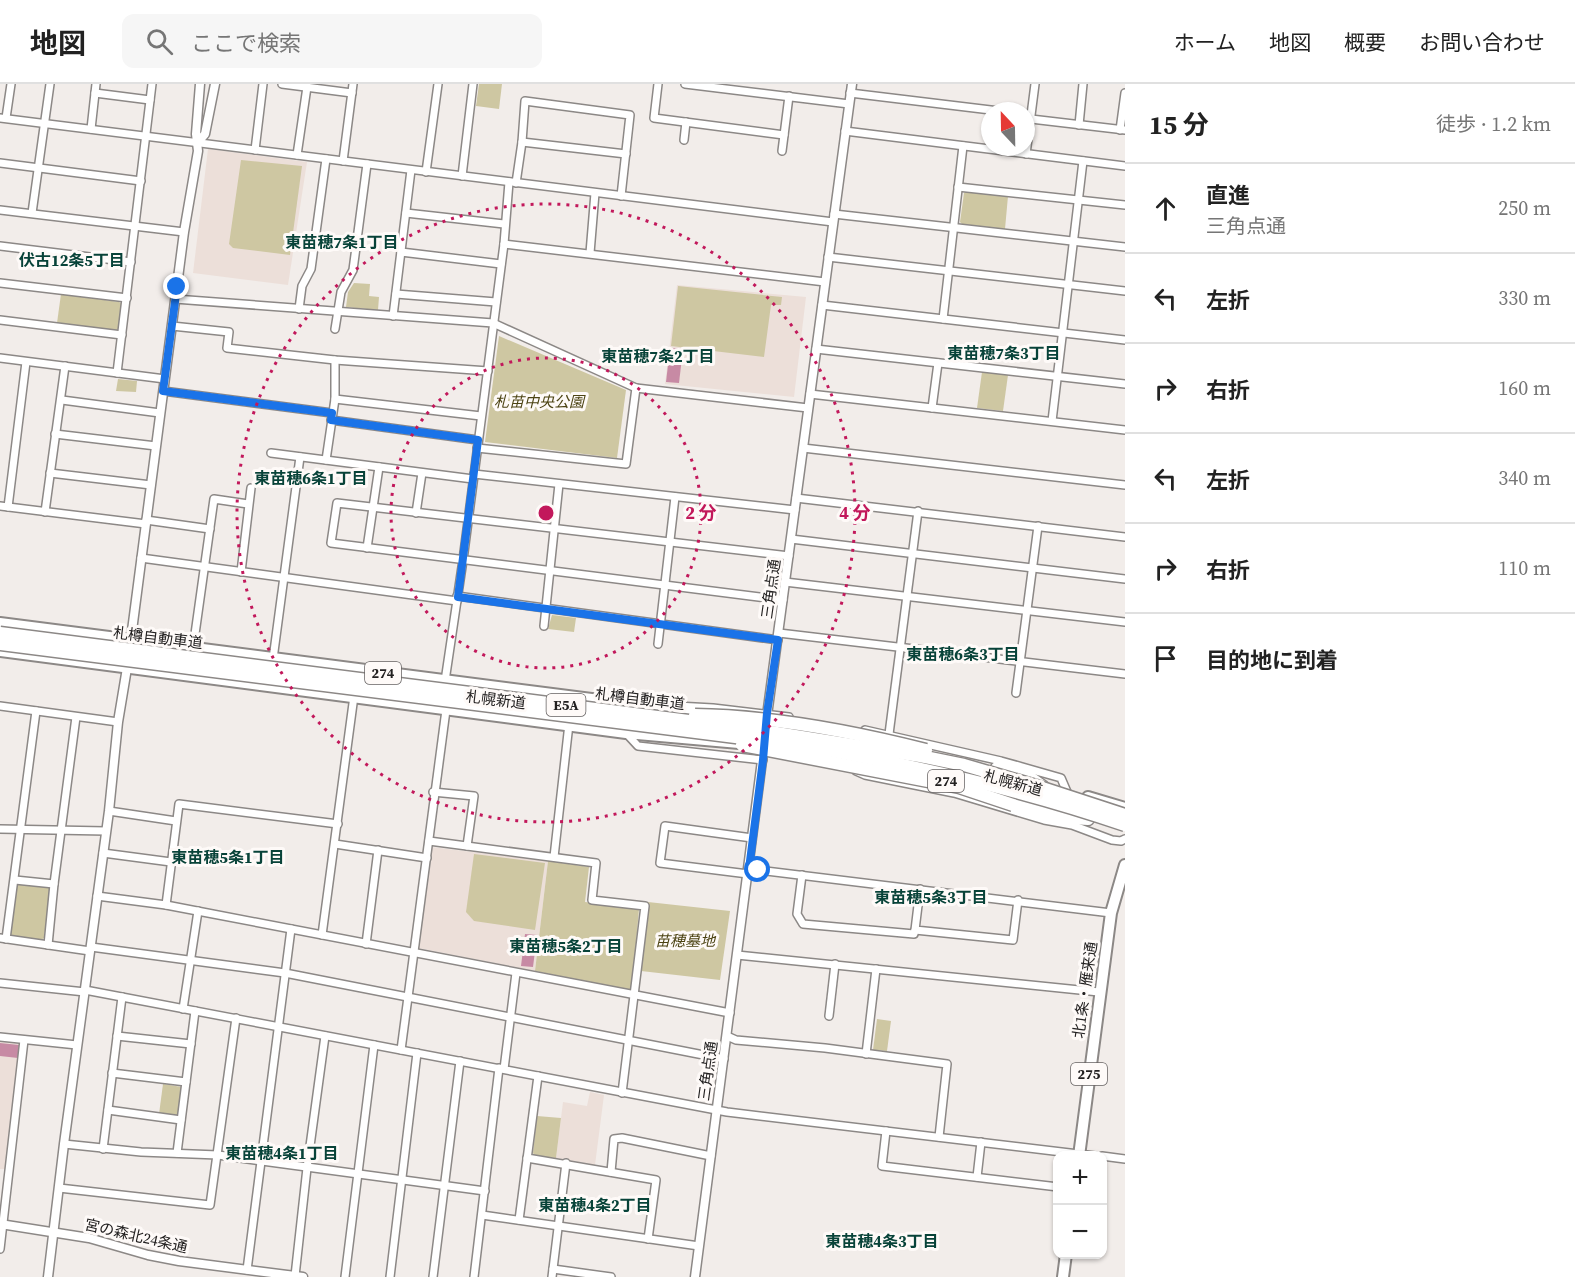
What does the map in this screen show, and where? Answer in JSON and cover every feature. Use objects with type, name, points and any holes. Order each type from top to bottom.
[{"type":"highway","name":"札幌新道","points":[[0,622],[445,681],[642,715],[670,709],[1067,792],[1125,808]]},
{"type":"highway","name":"札樽自動車道","points":[[0,633],[759,730],[953,763],[1036,786],[1125,815]]},
{"type":"highway","name":"札樽自動車道","points":[[0,644],[642,715],[908,765],[1033,795],[1125,825]]},
{"type":"highway","name":"札幌新道","points":[[0,651],[626,733],[764,745],[876,762],[1125,831]]},
{"type":"highway","points":[[642,715],[727,716],[789,723],[889,741],[997,768],[1029,777],[1043,787]]},
{"type":"highway","points":[[642,715],[959,787],[1056,817],[1088,819]]},
{"type":"highway","name":"北1条・雁来通","points":[[1079,1151],[1111,913],[1125,865]]},
{"type":"highway","points":[[1063,1277],[1065,1259]]},
{"type":"street","points":[[10,84],[3,118],[621,196],[1125,247]]},
{"type":"street","points":[[32,213],[50,84]]},
{"type":"street","points":[[91,129],[96,84]]},
{"type":"street","points":[[117,373],[152,84]]},
{"type":"street","points":[[48,1277],[63,1144],[109,811],[118,722],[198,142],[196,134],[200,84]]},
{"type":"street","points":[[198,142],[205,134],[215,84]]},
{"type":"street","points":[[255,150],[263,84]]},
{"type":"street","points":[[282,84],[352,93]]},
{"type":"street","points":[[343,161],[353,84]]},
{"type":"street","points":[[426,172],[438,84]]},
{"type":"street","points":[[462,176],[473,84]]},
{"type":"street","points":[[658,84],[654,118],[784,135]]},
{"type":"street","points":[[685,84],[849,104]]},
{"type":"street","points":[[1032,102],[1035,84]]},
{"type":"street","points":[[1079,125],[1083,84]]},
{"type":"street","points":[[297,155],[307,87]]},
{"type":"street","points":[[851,89],[981,108]]},
{"type":"street","name":"三角点通","points":[[695,1277],[763,760],[767,713],[851,89]]},
{"type":"street","points":[[95,93],[150,100]]},
{"type":"street","points":[[1035,117],[1123,130],[1125,93]]},
{"type":"street","points":[[783,151],[789,96]]},
{"type":"street","points":[[445,681],[488,370],[504,244],[504,224],[522,142],[525,101],[630,115],[621,196]]},
{"type":"street","points":[[684,140],[686,122]]},
{"type":"street","points":[[845,131],[981,148]]},
{"type":"street","points":[[522,142],[626,154]]},
{"type":"street","points":[[943,319],[963,146]]},
{"type":"street","points":[[1035,155],[1125,166]]},
{"type":"street","points":[[299,309],[302,286],[311,269],[327,159]]},
{"type":"street","points":[[1052,421],[1083,161]]},
{"type":"street","points":[[0,163],[141,181]]},
{"type":"street","points":[[335,329],[341,292],[353,270],[367,164]]},
{"type":"street","points":[[393,316],[411,170]]},
{"type":"street","points":[[958,187],[1125,205]]},
{"type":"street","points":[[590,253],[595,193]]},
{"type":"street","points":[[0,210],[184,232]]},
{"type":"street","points":[[406,213],[504,224]]},
{"type":"street","points":[[504,244],[825,282]]},
{"type":"street","points":[[0,246],[131,262]]},
{"type":"street","points":[[401,252],[501,264]]},
{"type":"street","points":[[828,256],[1125,291]]},
{"type":"street","points":[[0,283],[127,298]]},
{"type":"street","points":[[396,294],[496,302]]},
{"type":"street","points":[[175,299],[493,323],[636,388],[808,408]]},
{"type":"street","points":[[822,305],[1125,340]]},
{"type":"street","points":[[0,320],[122,335]]},
{"type":"street","points":[[172,326],[229,332],[227,348],[334,360],[488,370]]},
{"type":"street","points":[[816,350],[1125,384]]},
{"type":"street","points":[[0,358],[165,379]]},
{"type":"street","points":[[326,460],[335,399],[334,360]]},
{"type":"street","points":[[26,362],[4,507],[210,529]]},
{"type":"street","points":[[932,408],[938,363]]},
{"type":"street","points":[[45,512],[65,366]]},
{"type":"street","points":[[163,391],[332,417],[478,444],[626,464],[636,388]]},
{"type":"street","points":[[810,394],[1125,430]]},
{"type":"street","points":[[335,399],[481,416]]},
{"type":"street","points":[[62,400],[160,413]]},
{"type":"street","points":[[55,434],[156,446]]},
{"type":"street","points":[[803,448],[1125,486]]},
{"type":"street","points":[[271,453],[422,473],[559,484],[795,510]]},
{"type":"street","points":[[273,659],[300,457]]},
{"type":"street","points":[[368,548],[379,467]]},
{"type":"street","points":[[50,473],[151,485]]},
{"type":"street","points":[[416,513],[422,473]]},
{"type":"street","points":[[544,626],[559,484]]},
{"type":"street","points":[[241,572],[251,488]]},
{"type":"street","points":[[658,644],[675,497]]},
{"type":"street","points":[[796,498],[1125,537]]},
{"type":"street","points":[[195,634],[214,499],[248,504]]},
{"type":"street","points":[[783,600],[331,543],[337,503],[789,556]]},
{"type":"street","points":[[889,734],[918,512]]},
{"type":"street","points":[[1016,693],[1038,526]]},
{"type":"street","points":[[791,539],[1125,579]]},
{"type":"street","points":[[141,558],[283,578],[661,624],[1125,674]]},
{"type":"street","points":[[785,582],[1125,622]]},
{"type":"street","points":[[322,935],[354,696]]},
{"type":"street","points":[[0,706],[118,722]]},
{"type":"street","points":[[642,715],[713,708],[767,713],[889,734],[1061,778],[1067,792]]},
{"type":"street","points":[[401,1050],[427,858],[433,792],[446,710]]},
{"type":"street","points":[[36,711],[15,880],[3,938],[48,945],[192,959],[285,974],[724,1059]]},
{"type":"street","points":[[48,945],[76,717]]},
{"type":"street","points":[[554,857],[569,724]]},
{"type":"street","points":[[626,733],[638,746],[763,760]]},
{"type":"street","points":[[840,757],[856,772],[865,775],[954,793],[1044,820],[1072,825],[1112,840],[1125,839]]},
{"type":"street","points":[[433,792],[474,796],[467,846]]},
{"type":"street","points":[[165,905],[178,804],[338,824]]},
{"type":"street","points":[[109,811],[176,821]]},
{"type":"street","points":[[752,838],[665,826],[660,863],[802,875],[1111,913]]},
{"type":"street","points":[[0,829],[106,831]]},
{"type":"street","points":[[429,841],[596,863],[592,900],[645,906],[622,1093]]},
{"type":"street","points":[[335,844],[427,858]]},
{"type":"street","points":[[366,944],[378,850]]},
{"type":"street","points":[[103,853],[171,862]]},
{"type":"street","points":[[802,875],[796,914],[803,924],[914,934],[920,889]]},
{"type":"street","points":[[15,880],[54,884]]},
{"type":"street","points":[[97,896],[198,911],[730,1013]]},
{"type":"street","points":[[915,930],[1013,940],[1018,900]]},
{"type":"street","points":[[183,1009],[198,911]]},
{"type":"street","points":[[247,1270],[291,929]]},
{"type":"street","points":[[737,955],[1099,992]]},
{"type":"street","points":[[829,1016],[835,964]]},
{"type":"street","points":[[866,1054],[876,969]]},
{"type":"street","points":[[474,1277],[501,1068],[512,1017],[516,973]]},
{"type":"street","points":[[0,983],[122,997],[717,1110],[1053,1152]]},
{"type":"street","points":[[103,1149],[122,997]]},
{"type":"street","points":[[177,1153],[195,1011]]},
{"type":"street","points":[[59,1188],[210,1205],[236,1018]]},
{"type":"street","points":[[117,1036],[191,1044]]},
{"type":"street","points":[[299,1276],[307,1168],[325,1036]]},
{"type":"street","points":[[727,1036],[736,1040],[947,1064],[939,1137]]},
{"type":"street","points":[[0,1037],[76,1045]]},
{"type":"street","points":[[0,1249],[24,1040]]},
{"type":"street","points":[[345,1277],[374,1045]]},
{"type":"street","points":[[390,1277],[417,1053]]},
{"type":"street","points":[[434,1277],[460,1061]]},
{"type":"street","points":[[112,1073],[186,1082]]},
{"type":"street","points":[[519,1220],[538,1076]]},
{"type":"street","points":[[108,1110],[181,1120]]},
{"type":"street","points":[[886,1131],[882,1166],[1053,1186]]},
{"type":"street","points":[[611,1172],[614,1139],[622,1138],[711,1156]]},
{"type":"street","points":[[977,1177],[981,1142]]},
{"type":"street","points":[[63,1144],[141,1152],[218,1155],[485,1191]]},
{"type":"street","points":[[1107,1157],[1125,1159]]},
{"type":"street","points":[[527,1158],[656,1180],[648,1239]]},
{"type":"street","points":[[552,1277],[566,1164]]},
{"type":"street","points":[[0,1172],[9,1173]]},
{"type":"street","points":[[482,1215],[699,1246]]},
{"type":"street","name":"宮の森北24条通","points":[[2,1225],[89,1238],[148,1255],[299,1276]]},
{"type":"street","points":[[553,1269],[611,1277]]},
{"type":"shaded area","points":[[208,149],[307,162],[288,285],[193,273]]},
{"type":"shaded area","points":[[677,285],[806,297],[794,397],[665,384]]},
{"type":"shaded area","points":[[670,348],[683,349],[679,383],[666,382]]},
{"type":"shaded area","points":[[431,847],[548,861],[535,971],[418,948]]},
{"type":"shaded area","points":[[525,934],[537,935],[533,967],[521,966]]},
{"type":"shaded area","points":[[0,1040],[21,1043],[5,1169],[0,1169]]},
{"type":"shaded area","points":[[0,1043],[19,1045],[18,1058],[0,1056]]},
{"type":"shaded area","points":[[590,1092],[604,1095],[595,1165],[556,1158],[563,1102],[587,1106]]},
{"type":"green space","points":[[479,84],[502,84],[499,109],[476,106]]},
{"type":"green space","points":[[241,160],[302,166],[290,255],[233,248],[229,244]]},
{"type":"green space","points":[[966,191],[1008,196],[1005,229],[962,224],[960,222]]},
{"type":"green space","points":[[354,283],[370,284],[369,296],[379,297],[378,310],[346,307],[348,292]]},
{"type":"green space","points":[[678,286],[782,297],[781,305],[771,305],[764,357],[671,346]]},
{"type":"green space","points":[[61,294],[119,302],[122,304],[118,329],[116,331],[57,323]]},
{"type":"green space","name":"札苗中央公園","points":[[499,336],[626,390],[617,458],[485,442]]},
{"type":"green space","points":[[982,372],[1008,375],[1003,411],[977,408]]},
{"type":"green space","points":[[118,379],[137,381],[136,392],[116,391]]},
{"type":"green space","points":[[552,615],[576,618],[574,632],[548,629]]},
{"type":"green space","points":[[474,854],[545,863],[535,930],[474,921],[466,912]]},
{"type":"green space","points":[[548,861],[589,867],[585,902],[639,909],[632,990],[535,971]]},
{"type":"green space","points":[[19,883],[49,887],[44,938],[41,940],[11,934]]},
{"type":"green space","name":"苗穂墓地","points":[[648,902],[730,911],[720,980],[641,971]]},
{"type":"green space","points":[[877,1019],[891,1021],[887,1051],[873,1050]]},
{"type":"green space","points":[[163,1084],[182,1087],[177,1117],[159,1114]]},
{"type":"green space","points":[[537,1116],[561,1118],[556,1158],[535,1156],[533,1153]]},
{"type":"district","name":"東苗穂7条1丁目","points":[[342,242]]},
{"type":"district","name":"伏古12条5丁目","points":[[72,260]]},
{"type":"district","name":"東苗穂7条3丁目","points":[[1004,353]]},
{"type":"district","name":"東苗穂7条2丁目","points":[[658,356]]},
{"type":"district","name":"東苗穂6条1丁目","points":[[311,478]]},
{"type":"district","name":"東苗穂6条3丁目","points":[[963,654]]},
{"type":"district","name":"東苗穂5条1丁目","points":[[228,857]]},
{"type":"district","name":"東苗穂5条3丁目","points":[[931,897]]},
{"type":"district","name":"東苗穂5条2丁目","points":[[566,946]]},
{"type":"district","name":"東苗穂4条1丁目","points":[[282,1153]]},
{"type":"district","name":"東苗穂4条2丁目","points":[[595,1205]]},
{"type":"district","name":"東苗穂4条3丁目","points":[[882,1241]]},
{"type":"route","points":[[177,287],[163,391],[332,413],[331,420],[478,440],[458,597],[778,640],[749,869],[758,870]]}]
